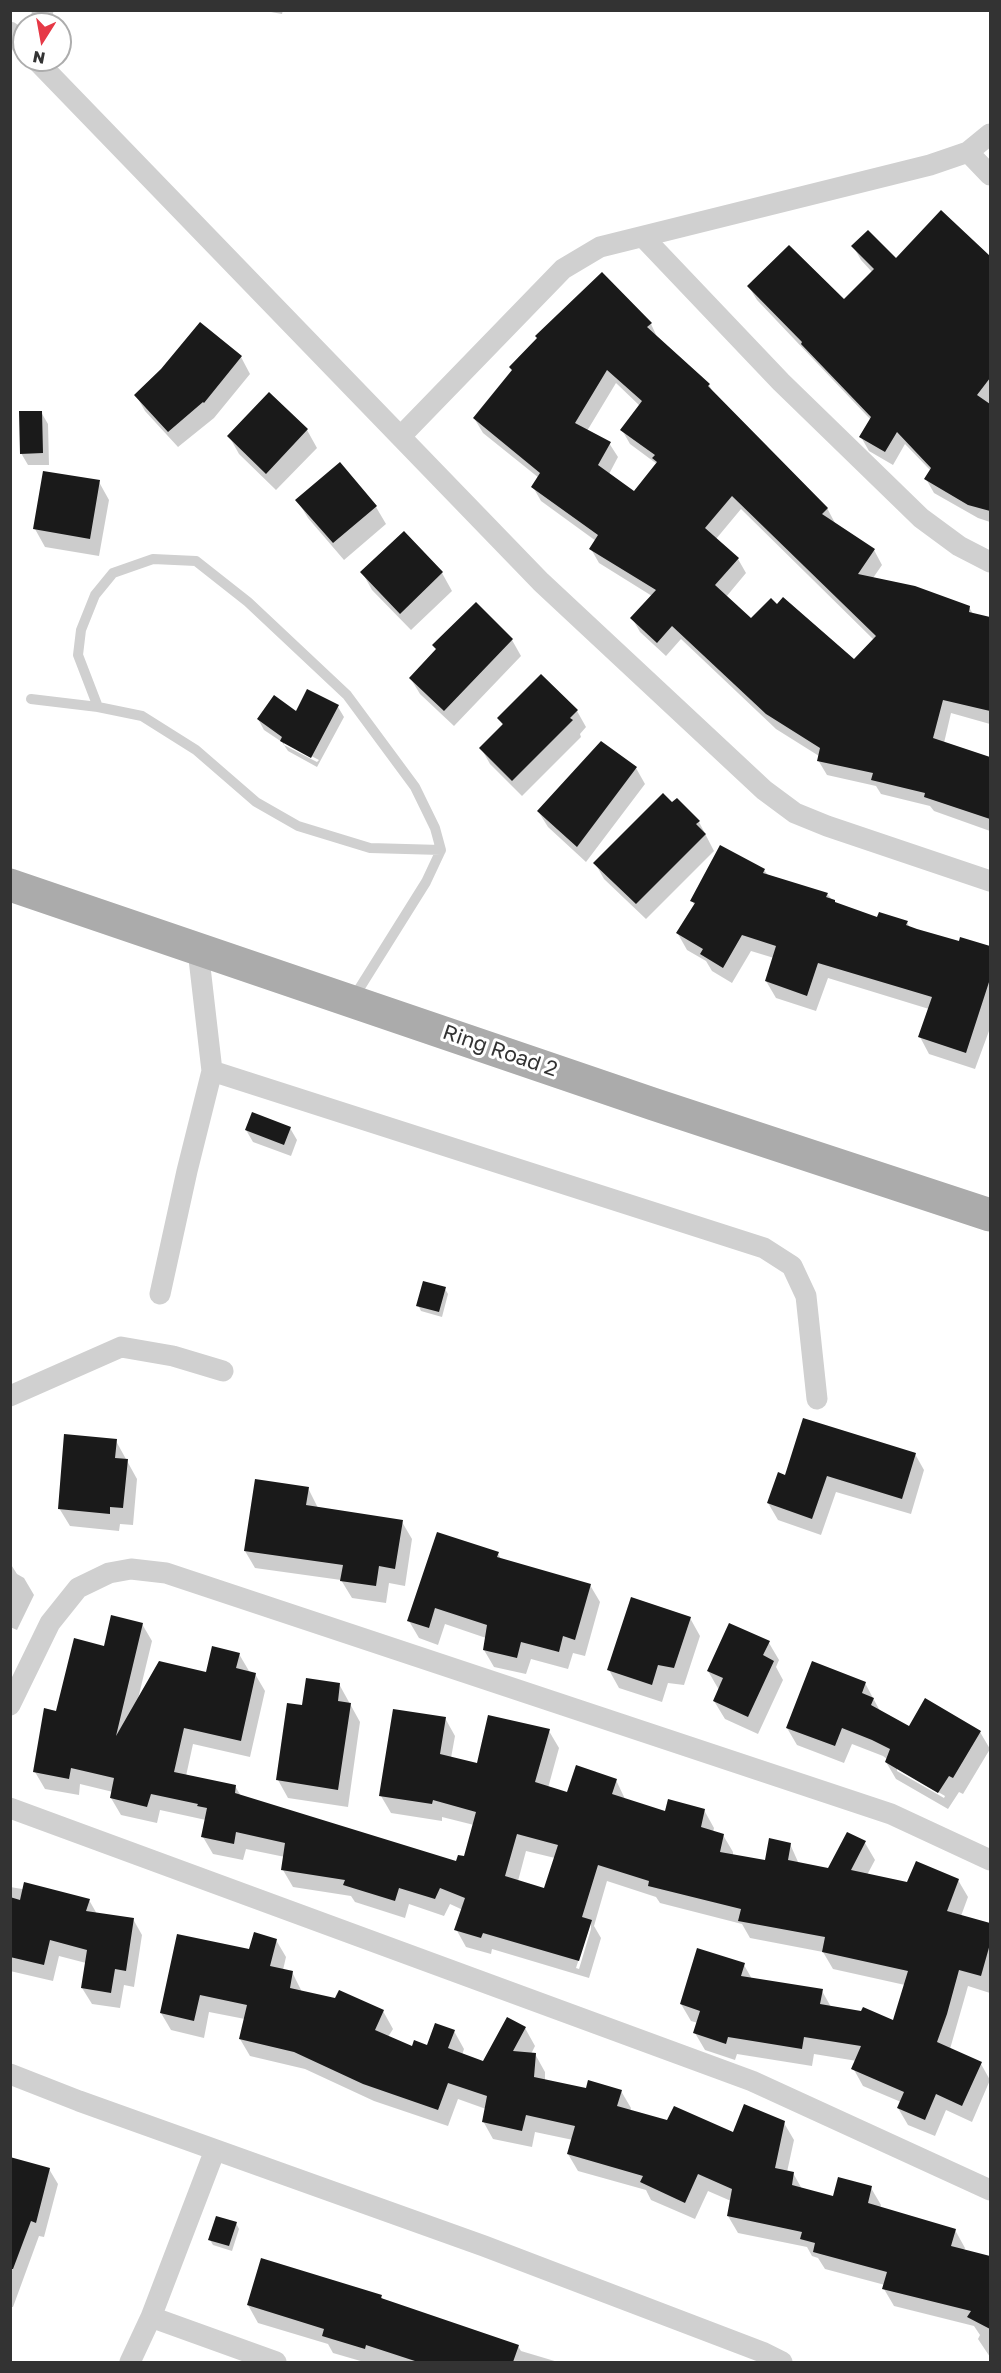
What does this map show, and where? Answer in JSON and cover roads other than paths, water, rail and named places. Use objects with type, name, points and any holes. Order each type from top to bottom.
[{"type":"main road","name":"Ring Road 2","points":[[10,885],[653,1104],[990,1215]]},
{"type":"street","points":[[48,72],[541,582],[764,790],[795,813],[827,826],[990,881]]},
{"type":"street","points":[[401,435],[563,270],[600,247],[644,238],[930,165],[968,152],[990,134]]},
{"type":"street","points":[[968,152],[990,175]]},
{"type":"street","points":[[644,238],[781,382],[921,518],[959,546],[990,562]]},
{"type":"street","points":[[160,1294],[212,1071],[198,950]]},
{"type":"street","points":[[212,1071],[764,1248],[792,1266],[806,1296],[817,1399]]},
{"type":"street","points":[[10,1396],[121,1347],[173,1356],[223,1371]]},
{"type":"street","points":[[10,1705],[50,1623],[78,1588],[109,1572],[131,1569],[166,1573],[891,1814],[990,1860]]},
{"type":"street","points":[[10,1808],[753,2081],[990,2190]]},
{"type":"street","points":[[10,2074],[484,2246],[762,2352],[782,2362]]},
{"type":"street","points":[[130,2362],[151,2317],[215,2150]]},
{"type":"street","points":[[151,2317],[276,2362]]},
{"type":"lane","points":[[98,707],[78,655],[81,630],[95,595],[113,573],[153,558],[195,561],[248,602],[347,695],[415,787],[435,828],[441,850],[426,882],[353,1000]]},
{"type":"lane","points":[[31,699],[98,707],[142,716],[196,750],[256,802],[298,826],[370,848],[441,850]]}]
